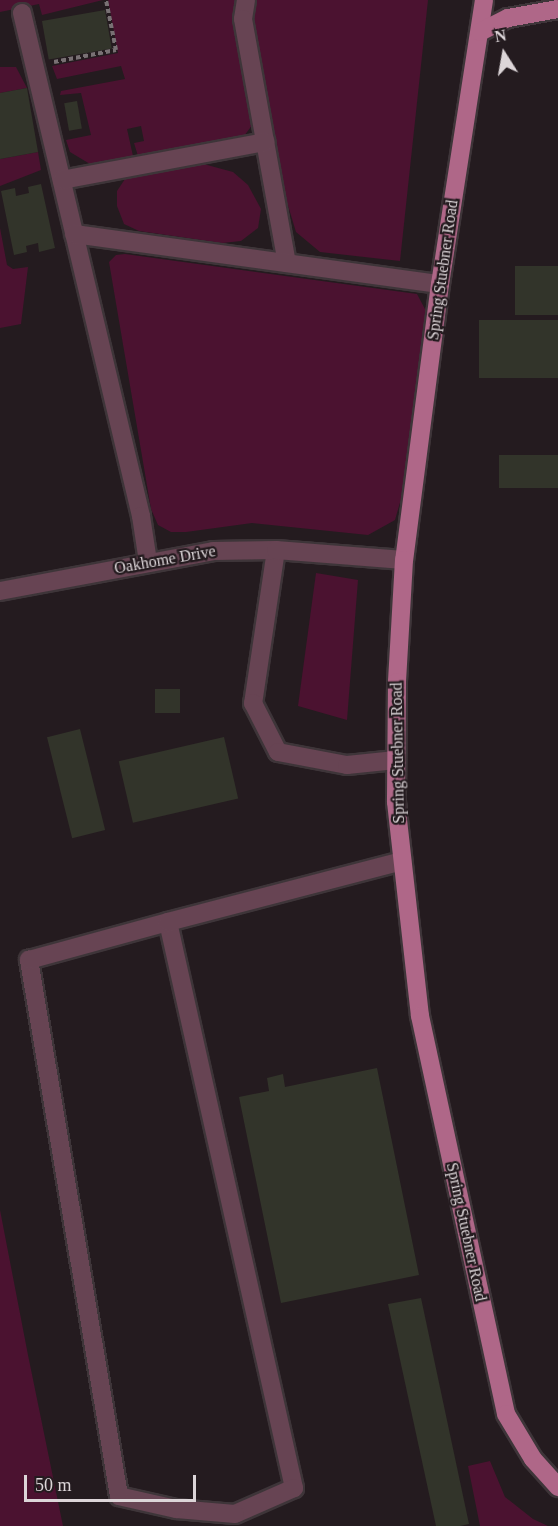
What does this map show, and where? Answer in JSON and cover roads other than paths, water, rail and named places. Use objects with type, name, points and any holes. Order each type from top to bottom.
[{"type":"main road","name":"Spring Stuebner Road","points":[[484,0],[440,284],[404,560],[396,802],[420,1016],[506,1414],[533,1460],[558,1487]]},
{"type":"main road","points":[[480,32],[508,18],[558,9]]},
{"type":"street","points":[[246,0],[243,20],[287,263]]},
{"type":"street","points":[[22,14],[141,516],[148,562]]},
{"type":"street","points":[[62,180],[265,142]]},
{"type":"street","points":[[74,234],[440,284]]},
{"type":"street","name":"Oakhome Drive","points":[[0,591],[213,550],[276,550],[404,560]]},
{"type":"street","points":[[276,550],[253,703],[278,752],[347,765],[396,760]]},
{"type":"street","points":[[168,922],[294,1488],[235,1514],[176,1509],[120,1496],[29,960],[168,922],[402,861]]}]
